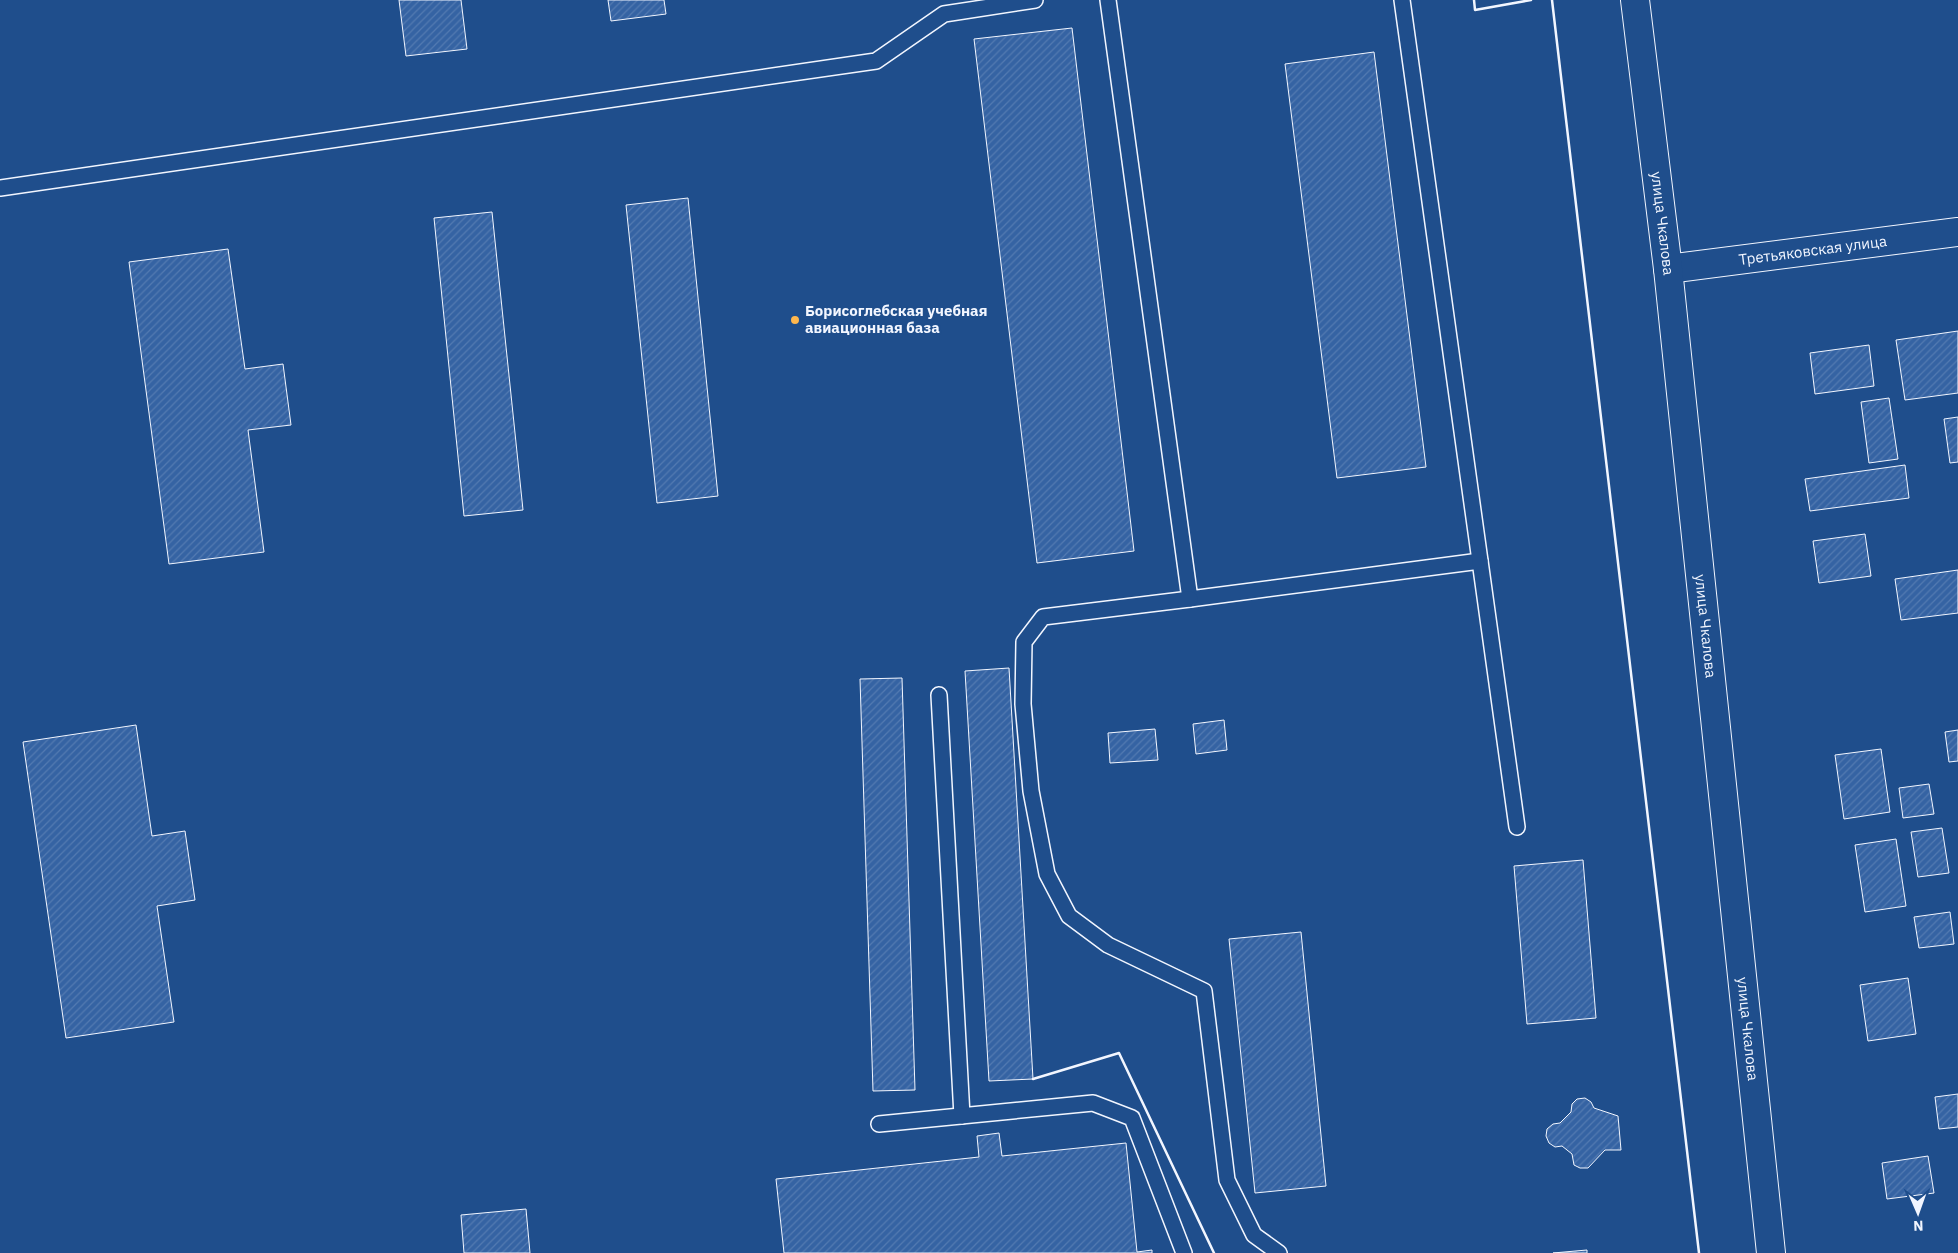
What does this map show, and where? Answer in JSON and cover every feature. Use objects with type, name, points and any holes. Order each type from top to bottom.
[{"type":"street","name":"улица Чкалова","points":[[1635,0],[1668,269],[1771,1253]]},
{"type":"street","name":"Третьяковская улица","points":[[1668,269],[1958,232]]},
{"type":"lane","points":[[0,188],[876,60],[944,14],[1035,0]]},
{"type":"lane","points":[[1108,0],[1190,599]]},
{"type":"lane","points":[[1402,0],[1517,827]]},
{"type":"lane","points":[[1279,1253],[1254,1235],[1226,1180],[1204,991],[1108,946],[1069,916],[1047,874],[1030,791],[1023,704],[1024,642],[1043,618],[1480,561]]},
{"type":"lane","points":[[939,695],[962,1116]]},
{"type":"lane","points":[[879,1124],[1093,1103],[1132,1118],[1184,1253]]},
{"type":"building","points":[[399,0],[461,0],[467,49],[406,56]]},
{"type":"building","points":[[608,0],[664,0],[666,14],[611,21]]},
{"type":"building","points":[[1072,28],[1134,551],[1037,563],[974,39]]},
{"type":"building","points":[[1374,52],[1426,467],[1337,478],[1285,64]]},
{"type":"building","points":[[688,198],[718,496],[657,503],[626,205]]},
{"type":"building","points":[[492,212],[523,510],[464,516],[434,218]]},
{"type":"building","points":[[228,249],[245,369],[283,364],[291,425],[248,430],[264,552],[169,564],[129,262]]},
{"type":"building","points":[[1958,331],[1958,393],[1905,400],[1896,340]]},
{"type":"building","points":[[1869,345],[1874,386],[1815,394],[1810,353]]},
{"type":"building","points":[[1889,398],[1898,459],[1869,463],[1861,402]]},
{"type":"building","points":[[1958,417],[1958,462],[1950,463],[1944,419]]},
{"type":"building","points":[[1905,465],[1909,498],[1810,511],[1805,479]]},
{"type":"building","points":[[1865,534],[1871,576],[1819,583],[1813,541]]},
{"type":"building","points":[[1958,570],[1958,613],[1901,620],[1895,579]]},
{"type":"building","points":[[1009,668],[1033,1079],[989,1081],[965,671]]},
{"type":"building","points":[[902,678],[915,1090],[873,1091],[860,679]]},
{"type":"building","points":[[1224,720],[1227,750],[1196,754],[1193,724]]},
{"type":"building","points":[[136,725],[152,836],[185,831],[195,900],[157,906],[174,1022],[66,1038],[23,742]]},
{"type":"building","points":[[1155,729],[1158,760],[1110,763],[1108,733]]},
{"type":"building","points":[[1958,730],[1958,761],[1949,762],[1945,732]]},
{"type":"building","points":[[1881,749],[1890,812],[1844,819],[1835,755]]},
{"type":"building","points":[[1929,784],[1934,814],[1903,818],[1899,788]]},
{"type":"building","points":[[1942,828],[1949,873],[1918,877],[1911,832]]},
{"type":"building","points":[[1896,839],[1906,906],[1865,912],[1855,845]]},
{"type":"building","points":[[1583,860],[1596,1018],[1527,1024],[1514,866]]},
{"type":"building","points":[[1950,912],[1954,944],[1919,948],[1914,917]]},
{"type":"building","points":[[1301,932],[1326,1186],[1255,1193],[1229,939]]},
{"type":"building","points":[[1908,978],[1916,1034],[1868,1041],[1860,985]]},
{"type":"building","points":[[1958,1094],[1958,1127],[1939,1129],[1935,1097]]},
{"type":"building","points":[[1585,1098],[1591,1102],[1594,1108],[1618,1116],[1621,1150],[1605,1150],[1588,1168],[1580,1168],[1574,1165],[1572,1154],[1562,1146],[1555,1147],[1549,1143],[1546,1136],[1547,1129],[1553,1124],[1560,1123],[1571,1112],[1572,1104],[1577,1099]]},
{"type":"building","points":[[999,1133],[1002,1156],[1126,1143],[1137,1252],[1152,1250],[1152,1253],[784,1253],[776,1179],[979,1157],[977,1136]]},
{"type":"building","points":[[1928,1156],[1934,1193],[1887,1199],[1882,1163]]},
{"type":"building","points":[[526,1209],[530,1253],[464,1253],[461,1215]]},
{"type":"building","points":[[1587,1250],[1587,1253],[1553,1253]]},
{"type":"wall","points":[[1474,0],[1475,10],[1531,0]]},
{"type":"wall","points":[[1552,0],[1699,1253]]},
{"type":"wall","points":[[1033,1079],[1119,1053],[1214,1253]]},
{"type":"place","name":"Борисоглебская учебная авиационная база","points":[[795,320]]}]
